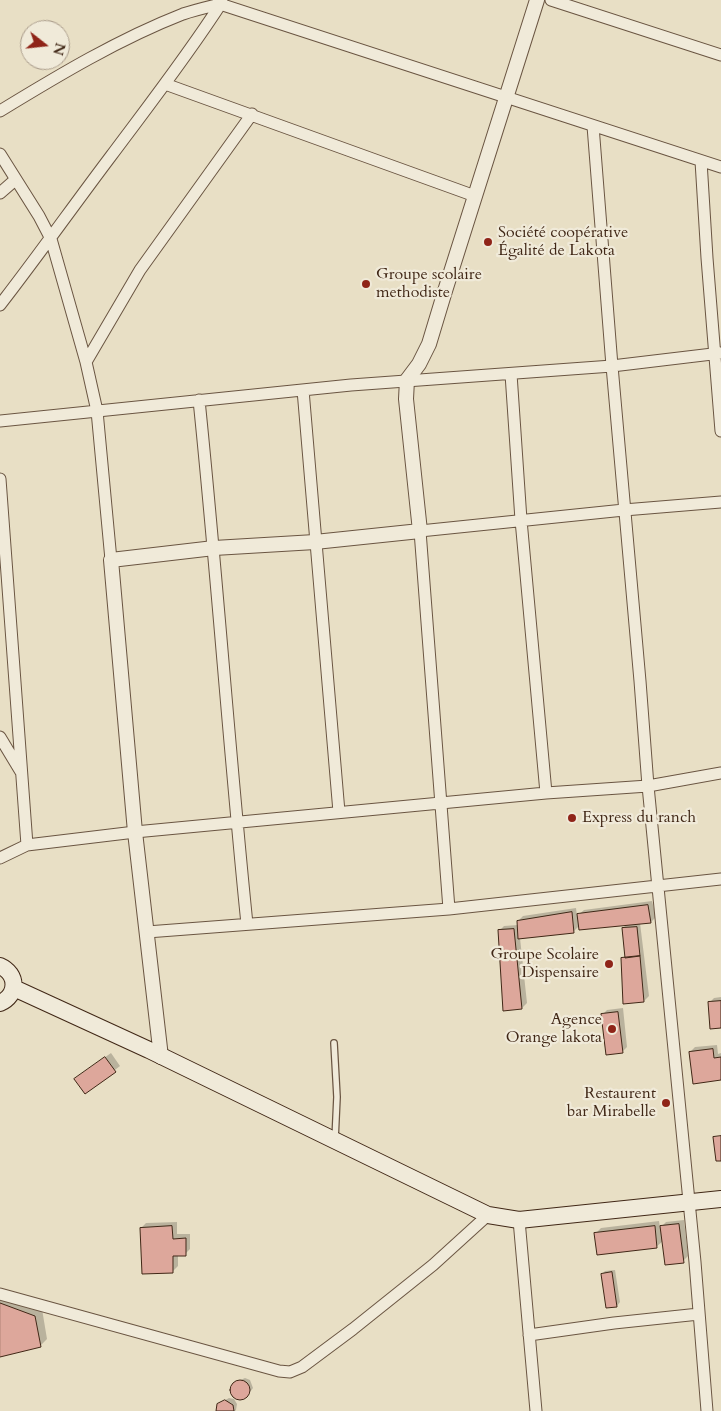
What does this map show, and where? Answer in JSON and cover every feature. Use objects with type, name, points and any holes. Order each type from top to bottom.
[{"type":"main road","points":[[0,966],[13,977],[14,988],[9,998],[0,1003]]},
{"type":"main road","points":[[14,988],[160,1056],[488,1215],[519,1220],[721,1199]]},
{"type":"street","points":[[449,909],[420,531],[406,399],[408,380],[429,344],[538,0]]},
{"type":"street","points":[[551,0],[721,55]]},
{"type":"street","points":[[0,305],[165,84],[221,2]]},
{"type":"street","points":[[0,111],[82,62],[185,13],[221,2],[721,167]]},
{"type":"street","points":[[165,84],[475,196]]},
{"type":"street","points":[[86,362],[140,270],[252,114]]},
{"type":"street","points":[[592,126],[648,786],[708,1411]]},
{"type":"street","points":[[0,154],[40,216],[51,239],[86,362],[97,411],[135,832],[160,1056]]},
{"type":"street","points":[[701,161],[718,353],[721,431]]},
{"type":"street","points":[[0,193],[15,180]]},
{"type":"street","points":[[0,421],[408,380],[612,366],[718,353]]},
{"type":"street","points":[[511,374],[521,520],[546,793]]},
{"type":"street","points":[[303,390],[339,812]]},
{"type":"street","points":[[199,400],[247,924]]},
{"type":"street","points":[[0,479],[27,845]]},
{"type":"street","points":[[110,560],[214,548],[315,542],[521,520],[721,502]]},
{"type":"street","points":[[0,737],[22,774]]},
{"type":"street","points":[[0,858],[27,845],[135,832],[546,793],[648,786],[721,774]]},
{"type":"street","points":[[147,932],[449,909],[721,879]]},
{"type":"street","points":[[0,1294],[183,1345],[290,1372],[302,1366],[353,1329],[433,1265],[488,1215]]},
{"type":"street","points":[[519,1220],[536,1411]]},
{"type":"street","points":[[529,1334],[699,1314]]},
{"type":"lane","points":[[334,1044],[337,1097],[336,1142]]},
{"type":"building","points":[[648,905],[651,923],[579,930],[577,914]]},
{"type":"building","points":[[572,912],[574,933],[518,939],[517,921]]},
{"type":"building","points":[[637,927],[640,956],[625,958],[622,928]]},
{"type":"building","points":[[514,929],[522,1009],[503,1011],[498,930]]},
{"type":"building","points":[[640,956],[644,1002],[623,1004],[621,958]]},
{"type":"building","points":[[721,1001],[721,1028],[710,1029],[708,1002]]},
{"type":"building","points":[[618,1012],[623,1053],[606,1055],[601,1014]]},
{"type":"building","points":[[713,1049],[714,1058],[721,1057],[721,1080],[693,1084],[689,1052]]},
{"type":"building","points":[[105,1057],[116,1072],[85,1094],[74,1079]]},
{"type":"building","points":[[721,1136],[721,1161],[716,1161],[713,1137]]},
{"type":"building","points":[[679,1224],[684,1263],[665,1265],[660,1226]]},
{"type":"building","points":[[172,1226],[173,1239],[186,1238],[186,1256],[173,1256],[173,1273],[142,1274],[140,1228]]},
{"type":"building","points":[[655,1226],[657,1248],[597,1255],[594,1233]]},
{"type":"building","points":[[612,1272],[617,1307],[606,1308],[601,1274]]},
{"type":"building","points":[[0,1303],[35,1316],[41,1347],[0,1357]]},
{"type":"building","points":[[236,1380],[244,1380],[250,1386],[250,1394],[244,1400],[236,1400],[230,1394],[230,1386]]},
{"type":"building","points":[[225,1400],[233,1405],[234,1411],[216,1411],[217,1404]]},
{"type":"place","name":"Société coopérative Égalité de Lakota","points":[[488,242]]},
{"type":"place","name":"Groupe scolaire methodiste","points":[[366,284]]},
{"type":"place","name":"Express du ranch","points":[[572,818]]},
{"type":"place","name":"Groupe Scolaire Dispensaire","points":[[609,964]]},
{"type":"place","name":"Agence Orange lakota","points":[[612,1029]]},
{"type":"place","name":"Restaurent bar Mirabelle","points":[[666,1103]]}]
